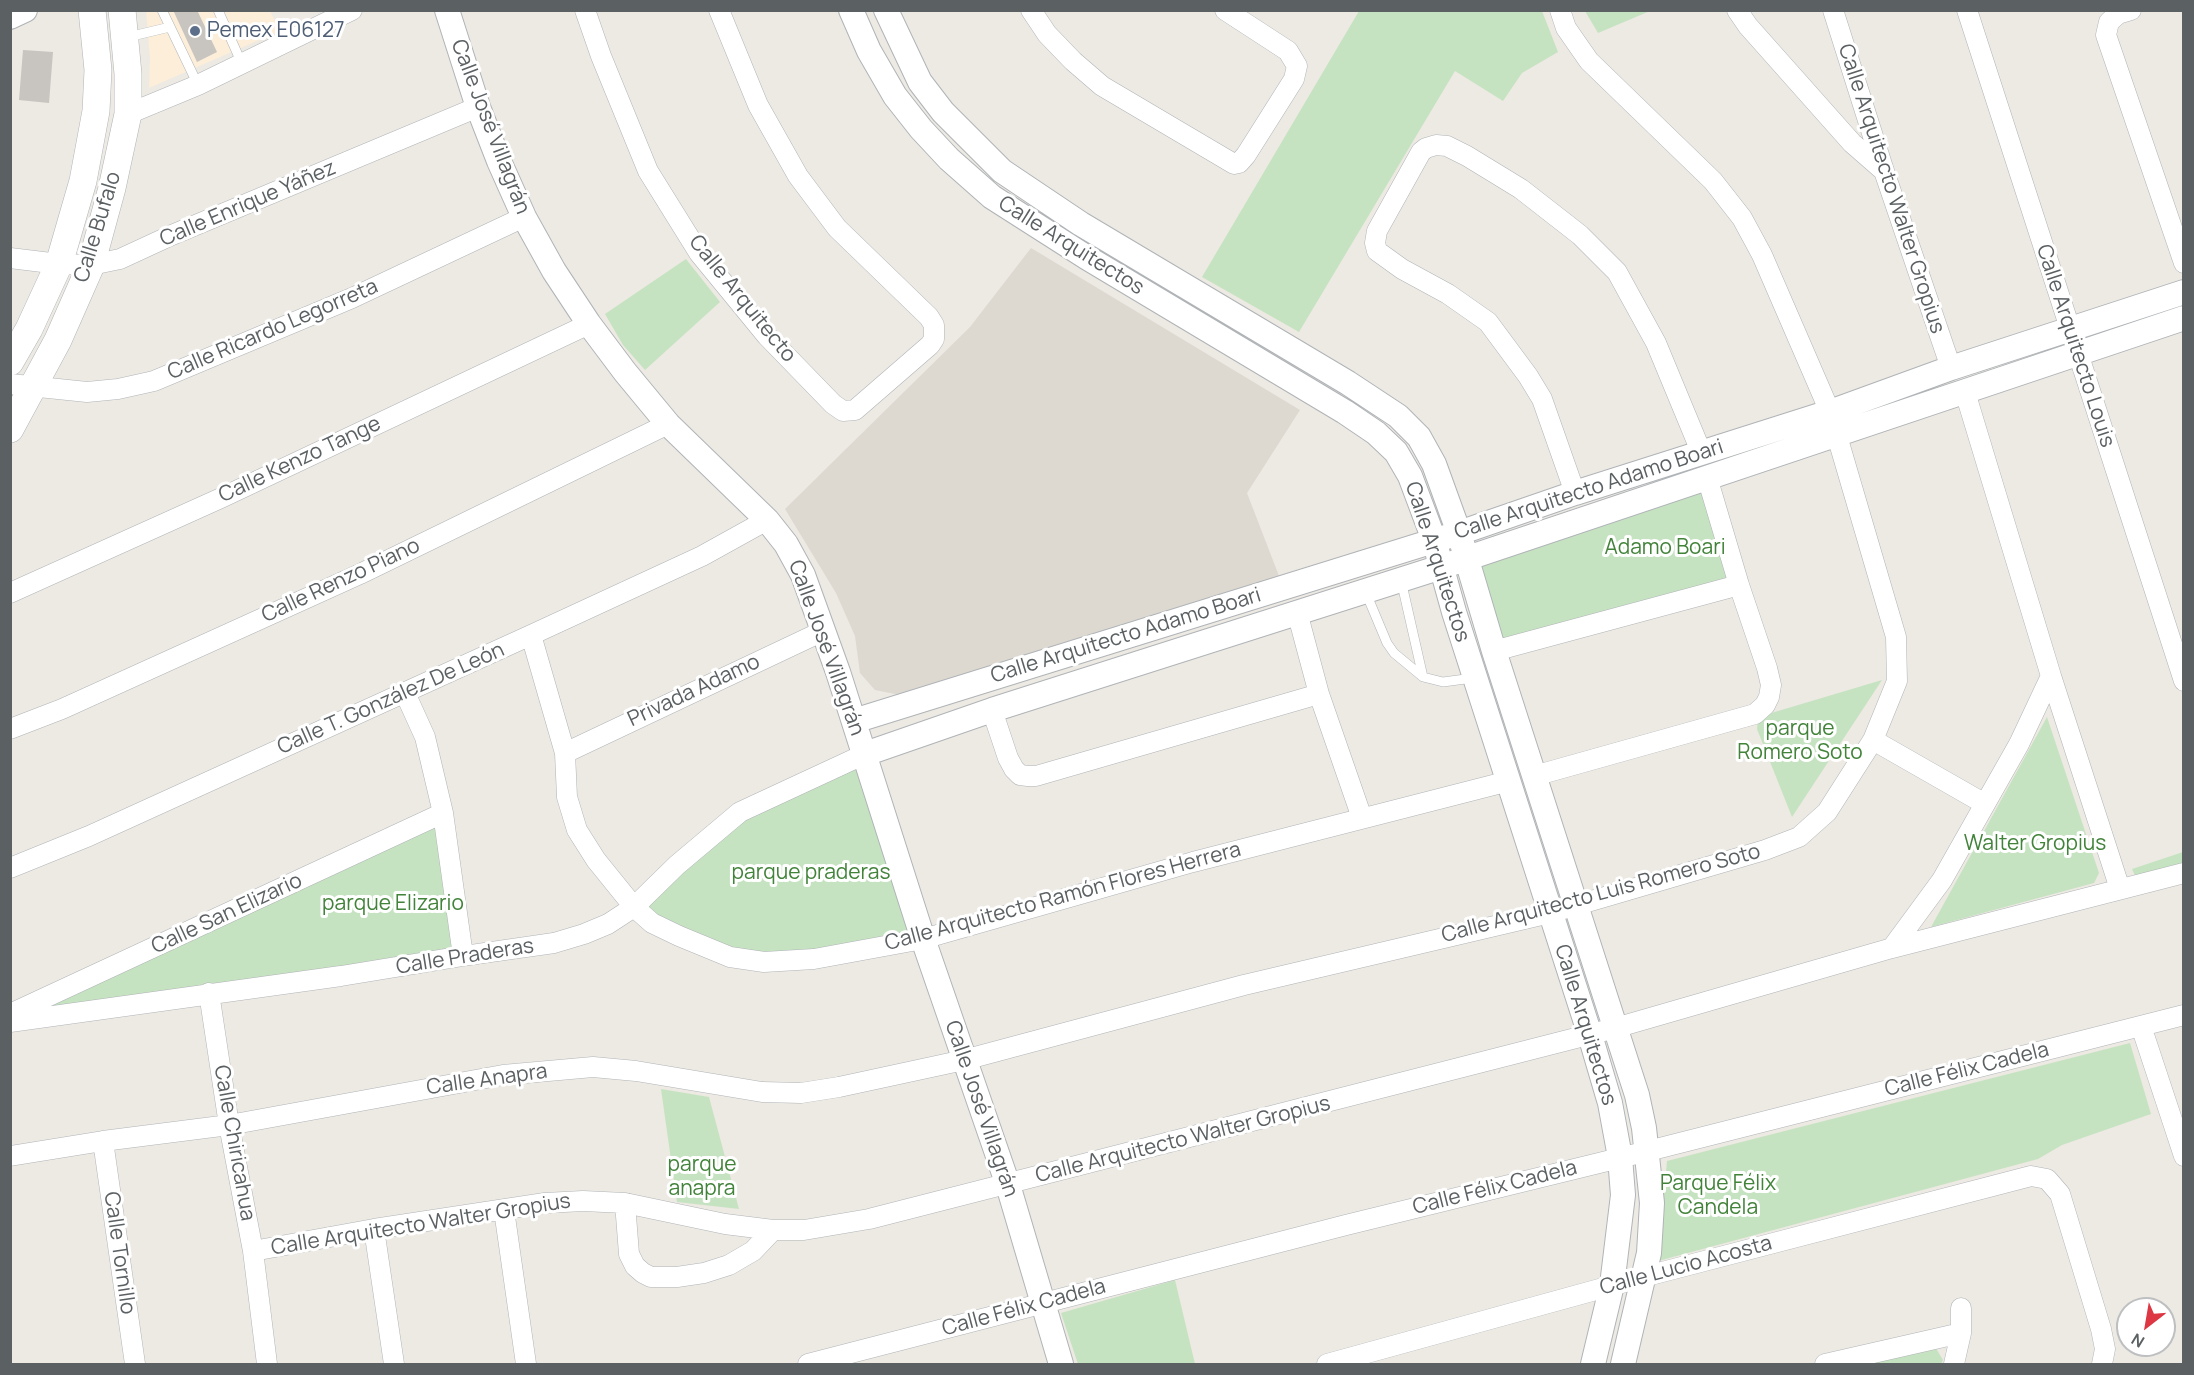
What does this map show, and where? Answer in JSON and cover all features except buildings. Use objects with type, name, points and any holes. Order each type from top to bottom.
[{"type":"main road","name":"Calle Bufalo","points":[[10,362],[29,330],[59,264],[83,181],[96,111],[98,70],[92,10]]},
{"type":"main road","name":"Calle Bufalo","points":[[10,429],[22,385],[58,340],[91,265],[112,188],[128,114],[126,37],[122,10]]},
{"type":"street","points":[[10,17],[26,10]]},
{"type":"street","points":[[128,114],[198,85],[352,10]]},
{"type":"street","name":"Calle José Villagrán","points":[[447,10],[478,107],[524,217],[554,271],[589,324],[668,424],[767,520],[786,544],[803,575],[865,754],[923,939],[1008,1185],[1061,1365]]},
{"type":"street","name":"Calle Arquitecto","points":[[585,10],[601,56],[648,171],[699,253],[767,336],[833,404],[843,411],[855,410],[930,345],[935,332],[929,317],[837,228],[798,176],[758,105],[718,10]]},
{"type":"street","name":"Calle Arquitectos","points":[[851,10],[895,96],[949,159],[992,197],[1086,257],[1345,412],[1376,433],[1396,452],[1410,476],[1434,540],[1475,678],[1610,1104],[1620,1157],[1623,1195],[1612,1285],[1593,1365]]},
{"type":"street","name":"Calle Arquitectos","points":[[886,10],[920,82],[944,112],[1002,171],[1081,224],[1249,323],[1398,416],[1419,437],[1434,464],[1459,533],[1494,651],[1636,1095],[1648,1151],[1652,1203],[1649,1252],[1623,1365]]},
{"type":"street","points":[[1031,10],[1047,34],[1102,86],[1227,162],[1234,164],[1239,163],[1246,155],[1294,79],[1297,66],[1288,51],[1225,10]]},
{"type":"street","name":"Calle Arquitecto Luis Romero Soto","points":[[964,1060],[1244,985],[1577,906],[1765,850],[1799,837],[1827,812],[1873,740],[1897,681],[1896,637],[1833,422],[1762,255],[1742,218],[1713,181],[1589,61],[1566,28],[1560,10]]},
{"type":"street","points":[[1737,10],[1748,26],[1852,142],[1884,171]]},
{"type":"street","name":"Calle Arquitecto Walter Gropius","points":[[1833,10],[1950,368]]},
{"type":"street","name":"Calle Arquitecto Louis","points":[[1967,10],[2184,681]]},
{"type":"street","points":[[2131,10],[2118,14],[2109,22],[2106,35],[2184,263]]},
{"type":"street","points":[[895,96],[920,82]]},
{"type":"street","name":"Calle Enrique Yáñez","points":[[10,258],[91,265],[120,259],[171,235],[478,107]]},
{"type":"street","points":[[1575,493],[1542,399],[1488,322],[1448,294],[1383,257],[1377,251],[1375,243],[1377,231],[1421,152],[1436,145],[1447,146],[1467,156],[1530,196],[1580,235],[1617,272],[1656,343],[1702,454]]},
{"type":"street","name":"Calle Ricardo Legorreta","points":[[22,385],[87,392],[118,389],[154,381],[352,298],[524,217]]},
{"type":"street","name":"Calle Arquitecto Adamo Boari","points":[[865,754],[992,710],[1441,567],[1707,477],[1950,368],[2184,292]]},
{"type":"street","name":"Calle Arquitecto Adamo Boari","points":[[854,721],[1459,533],[1575,493],[1702,454],[1965,392],[2184,318]]},
{"type":"street","points":[[1235,346],[1249,323]]},
{"type":"street","name":"Calle Kenzo Tange","points":[[10,593],[232,493],[589,324]]},
{"type":"street","points":[[1965,392],[2051,676],[2120,889]]},
{"type":"street","name":"Calle Renzo Piano","points":[[10,729],[62,709],[360,574],[668,424]]},
{"type":"street","points":[[1534,776],[1755,714],[1765,705],[1771,685],[1760,641],[1739,585],[1707,477]]},
{"type":"street","name":"Calle T. González De León","points":[[10,868],[89,836],[405,693],[702,556],[767,520]]},
{"type":"street","points":[[1494,651],[1739,585]]},
{"type":"street","points":[[1297,612],[1319,694],[1362,818]]},
{"type":"street","name":"Privada Adamo","points":[[565,753],[823,631]]},
{"type":"street","name":"Calle Arquitecto Ramón Flores Herrera","points":[[531,635],[565,753],[567,797],[577,830],[596,860],[634,908],[652,923],[730,957],[764,962],[814,959],[923,939],[1194,862],[1509,782]]},
{"type":"street","points":[[1892,948],[1942,880],[2019,744],[2051,676]]},
{"type":"street","points":[[405,693],[425,737],[443,813],[463,956]]},
{"type":"street","points":[[992,710],[1014,769],[1020,775],[1036,776],[1319,694]]},
{"type":"street","points":[[1873,740],[1985,804]]},
{"type":"street","name":"Calle Praderas","points":[[10,1022],[341,976],[554,943],[608,924],[634,908],[677,865],[740,812],[865,754]]},
{"type":"street","name":"Calle San Elizario","points":[[10,1014],[443,813]]},
{"type":"street","points":[[1615,1028],[1892,948],[2184,873]]},
{"type":"street","name":"Calle Chiricahua","points":[[209,993],[229,1125],[253,1251],[267,1365]]},
{"type":"street","name":"Calle Félix Cadela","points":[[808,1365],[1346,1225],[2184,1015]]},
{"type":"street","points":[[2141,1026],[2182,1144]]},
{"type":"street","name":"Calle Arquitecto Walter Gropius","points":[[253,1251],[374,1228],[545,1203],[583,1201],[625,1203],[725,1224],[773,1230],[804,1230],[869,1219],[1008,1185],[1615,1028]]},
{"type":"street","name":"Calle Anapra","points":[[10,1156],[103,1141],[229,1125],[503,1075],[593,1067],[636,1071],[762,1092],[801,1094],[964,1060]]},
{"type":"street","name":"Calle Tornillo","points":[[103,1141],[135,1365]]},
{"type":"street","name":"Calle Lucio Acosta","points":[[1327,1365],[1612,1285],[2031,1176],[2047,1179],[2060,1194],[2105,1349],[2102,1365]]},
{"type":"street","points":[[625,1203],[629,1254],[635,1266],[651,1277],[677,1277],[704,1273],[729,1265],[753,1251],[773,1230]]},
{"type":"street","points":[[504,1210],[526,1365]]},
{"type":"street","points":[[374,1228],[394,1365]]},
{"type":"street","points":[[1954,1365],[1961,1333],[1961,1308]]},
{"type":"street","points":[[1825,1365],[1961,1333]]},
{"type":"lane","points":[[162,10],[198,85]]},
{"type":"lane","points":[[218,10],[242,64]]},
{"type":"lane","points":[[126,37],[170,27]]},
{"type":"lane","points":[[1401,580],[1423,677]]},
{"type":"lane","points":[[1365,591],[1387,643],[1394,653],[1423,677],[1443,682],[1475,678]]},
{"type":"shaded area","points":[[146,11],[270,11],[280,31],[149,88],[150,59]]},
{"type":"shaded area","points":[[1031,248],[1300,410],[1247,493],[1279,576],[905,696],[875,690],[860,673],[855,636],[836,593],[785,509],[970,327]]},
{"type":"green space","points":[[1359,11],[1542,11],[1558,52],[1522,73],[1503,101],[1455,71],[1299,332],[1202,277]]},
{"type":"green space","points":[[1585,11],[1650,11],[1598,33]]},
{"type":"green space","points":[[686,259],[720,302],[645,370],[623,345],[605,314]]},
{"type":"green space","name":"Adamo Boari","points":[[1707,477],[1739,585],[1494,651],[1466,558]]},
{"type":"green space","name":"parque Romero Soto","points":[[1882,680],[1792,817],[1757,729],[1758,717]]},
{"type":"green space","name":"Walter Gropius","points":[[2047,717],[2099,873],[2094,883],[1931,927]]},
{"type":"green space","name":"parque praderas","points":[[865,754],[923,939],[764,962],[634,907],[708,837]]},
{"type":"green space","name":"parque Elizario","points":[[443,813],[463,956],[11,1022]]},
{"type":"green space","points":[[2183,852],[2183,866],[2136,878],[2132,869]]},
{"type":"green space","name":"Parque Félix Candela","points":[[2130,1043],[2151,1114],[2062,1145],[2038,1159],[1658,1261],[1667,1161]]},
{"type":"green space","name":"parque anapra","points":[[661,1089],[709,1097],[739,1209],[677,1202]]},
{"type":"green space","points":[[1175,1280],[1195,1364],[1078,1364],[1061,1313]]},
{"type":"green space","points":[[1934,1345],[1943,1360],[1941,1364],[1843,1364]]},
{"type":"place","name":"Pemex E06127","points":[[195,31]]}]
